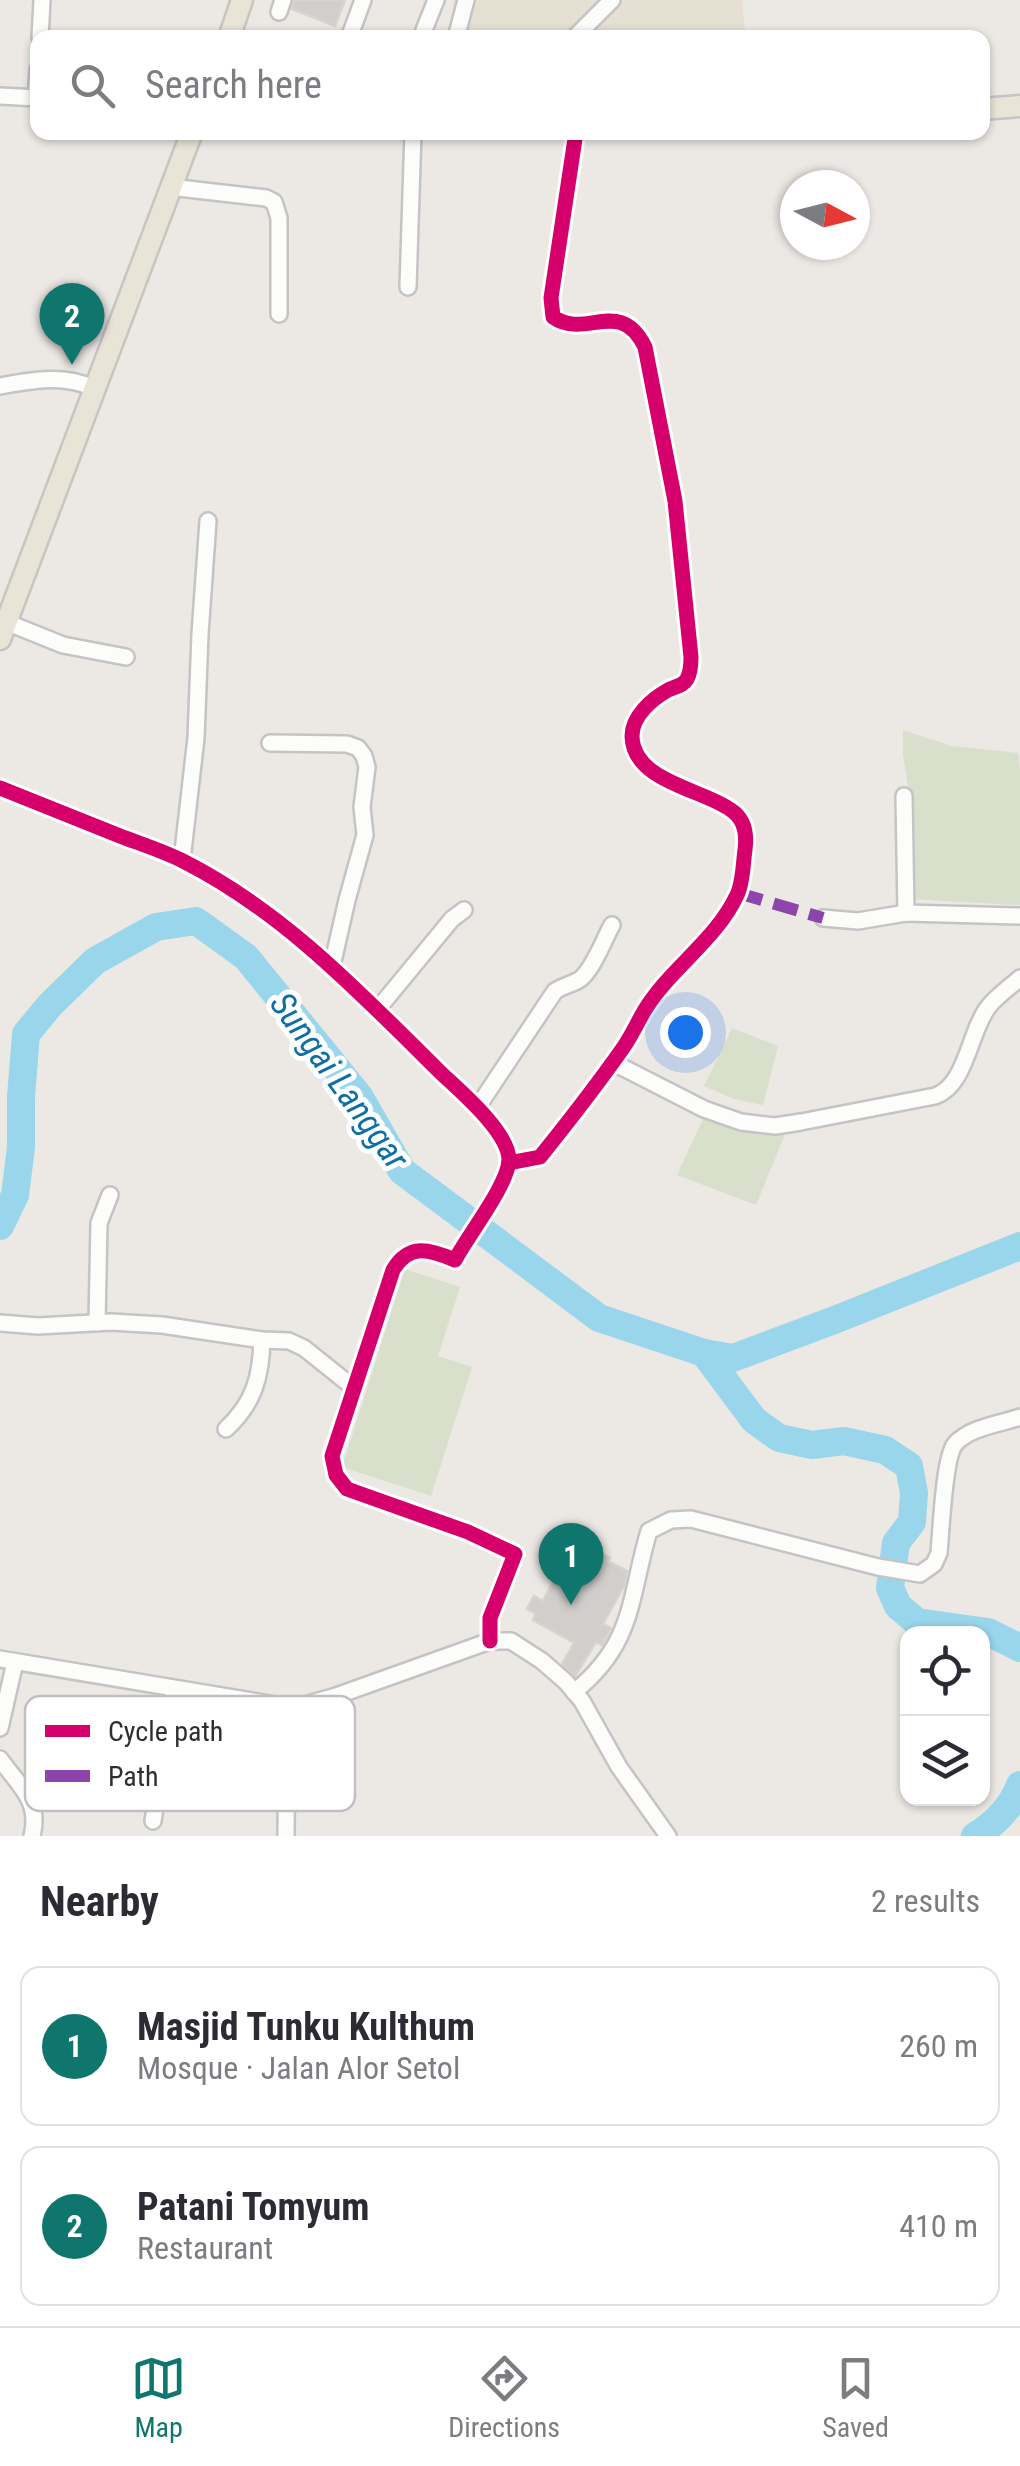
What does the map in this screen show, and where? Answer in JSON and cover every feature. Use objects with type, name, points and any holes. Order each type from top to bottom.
[{"type":"main road","points":[[232,30],[242,0]]},
{"type":"main road","points":[[990,108],[1020,106]]},
{"type":"main road","points":[[3,631],[189,140]]},
{"type":"street","points":[[40,30],[42,0]]},
{"type":"street","points":[[352,30],[363,0]]},
{"type":"street","points":[[424,30],[436,0]]},
{"type":"street","points":[[458,30],[466,0]]},
{"type":"street","points":[[582,30],[612,0]]},
{"type":"street","points":[[0,96],[30,98]]},
{"type":"street","points":[[408,287],[414,140]]},
{"type":"street","points":[[509,1163],[540,1156],[626,1045],[646,1007],[706,942],[738,893],[746,840],[745,828],[734,811],[661,778],[638,756],[632,736],[636,720],[647,705],[684,684],[692,657],[675,501],[645,347],[637,332],[627,325],[614,321],[568,324],[554,316],[552,298],[575,140]]},
{"type":"street","points":[[170,187],[274,202],[280,218],[279,314]]},
{"type":"street","points":[[0,386],[74,379],[94,388]]},
{"type":"street","points":[[182,860],[196,738],[208,521]]},
{"type":"street","points":[[3,631],[126,657]]},
{"type":"street","points":[[270,743],[347,744],[358,748],[364,756],[362,806],[366,835],[332,966]]},
{"type":"street","points":[[0,788],[182,860],[233,889],[332,966],[477,1108],[507,1149],[509,1163],[502,1183],[456,1260],[411,1251],[400,1258],[393,1270],[332,1456],[336,1475],[348,1489],[468,1532],[515,1554],[490,1618],[490,1641]]},
{"type":"street","points":[[904,796],[906,914]]},
{"type":"street","points":[[376,1010],[464,910]]},
{"type":"street","points":[[823,918],[858,920],[906,914],[1020,916]]},
{"type":"street","points":[[477,1108],[555,991],[586,974],[612,926]]},
{"type":"street","points":[[612,1062],[704,1110],[741,1122],[774,1126],[934,1096],[945,1092],[955,1080],[987,1008],[1020,978]]},
{"type":"street","points":[[97,1323],[99,1223],[110,1196]]},
{"type":"street","points":[[0,1323],[162,1325],[289,1341],[304,1348],[354,1388]]},
{"type":"street","points":[[226,1428],[240,1416],[250,1398],[261,1371],[262,1340]]},
{"type":"street","points":[[574,1692],[613,1652],[628,1620],[650,1531],[671,1520],[692,1519],[878,1568],[920,1574],[934,1564],[938,1552],[948,1464],[954,1445],[977,1430],[1020,1417]]},
{"type":"street","points":[[336,1696],[490,1641],[511,1641],[542,1661],[574,1692],[668,1836]]},
{"type":"street","points":[[0,1728],[7,1661],[219,1696]]},
{"type":"street","points":[[173,1696],[174,1688]]},
{"type":"street","points":[[0,1759],[25,1796]]},
{"type":"street","points":[[32,1836],[34,1811]]},
{"type":"street","points":[[153,1822],[155,1811]]},
{"type":"street","points":[[286,1811],[286,1836]]},
{"type":"shaded area","points":[[454,0],[742,0],[745,30],[448,30]]},
{"type":"green space","points":[[903,730],[952,746],[1018,753],[1020,905],[907,899],[911,807]]},
{"type":"green space","points":[[732,1028],[778,1046],[763,1105],[734,1099],[704,1086]]},
{"type":"green space","points":[[708,1108],[788,1127],[756,1205],[677,1175]]},
{"type":"green space","points":[[405,1269],[460,1287],[438,1356],[472,1367],[431,1496],[342,1467]]},
{"type":"building","points":[[294,0],[345,0],[335,26],[292,9]]},
{"type":"building","points":[[589,1540],[602,1547],[599,1552],[610,1558],[608,1561],[627,1571],[624,1586],[603,1624],[611,1628],[602,1645],[596,1642],[575,1676],[562,1664],[574,1643],[533,1620],[536,1614],[527,1609],[534,1596],[543,1601],[574,1541],[585,1547]]},
{"type":"waterway","name":"Sungai Langgar","points":[[0,1226],[15,1195],[26,1034],[95,961],[156,927],[196,921],[246,957],[359,1096],[402,1171],[599,1318],[704,1353],[733,1358],[1020,1246]]},
{"type":"waterway","points":[[704,1353],[754,1420],[779,1438],[812,1445],[844,1441],[885,1450],[909,1466],[914,1493],[912,1522],[896,1543],[890,1588],[898,1606],[917,1622],[988,1632],[1020,1648]]},
{"type":"waterway","points":[[975,1836],[1002,1815],[1020,1785]]},
{"type":"marked path","points":[[738,893],[823,918]]},
{"type":"cycle path","points":[[509,1163],[540,1157],[623,1048],[657,993],[718,926],[739,890],[746,844],[744,828],[736,814],[656,774],[635,752],[632,736],[639,715],[656,698],[685,681],[691,657],[675,501],[645,347],[625,324],[565,323],[553,317],[551,298],[575,140]]},
{"type":"cycle path","points":[[0,788],[175,857],[255,905],[351,984],[471,1101],[501,1137],[507,1149],[507,1170],[455,1260],[437,1253],[413,1252],[393,1270],[332,1456],[336,1475],[347,1489],[468,1532],[515,1554],[490,1618],[490,1641]]},
{"type":"place","name":"Patani Tomyum","points":[[72,365]]},
{"type":"place","name":"Masjid Tunku Kulthum","points":[[571,1605]]}]
